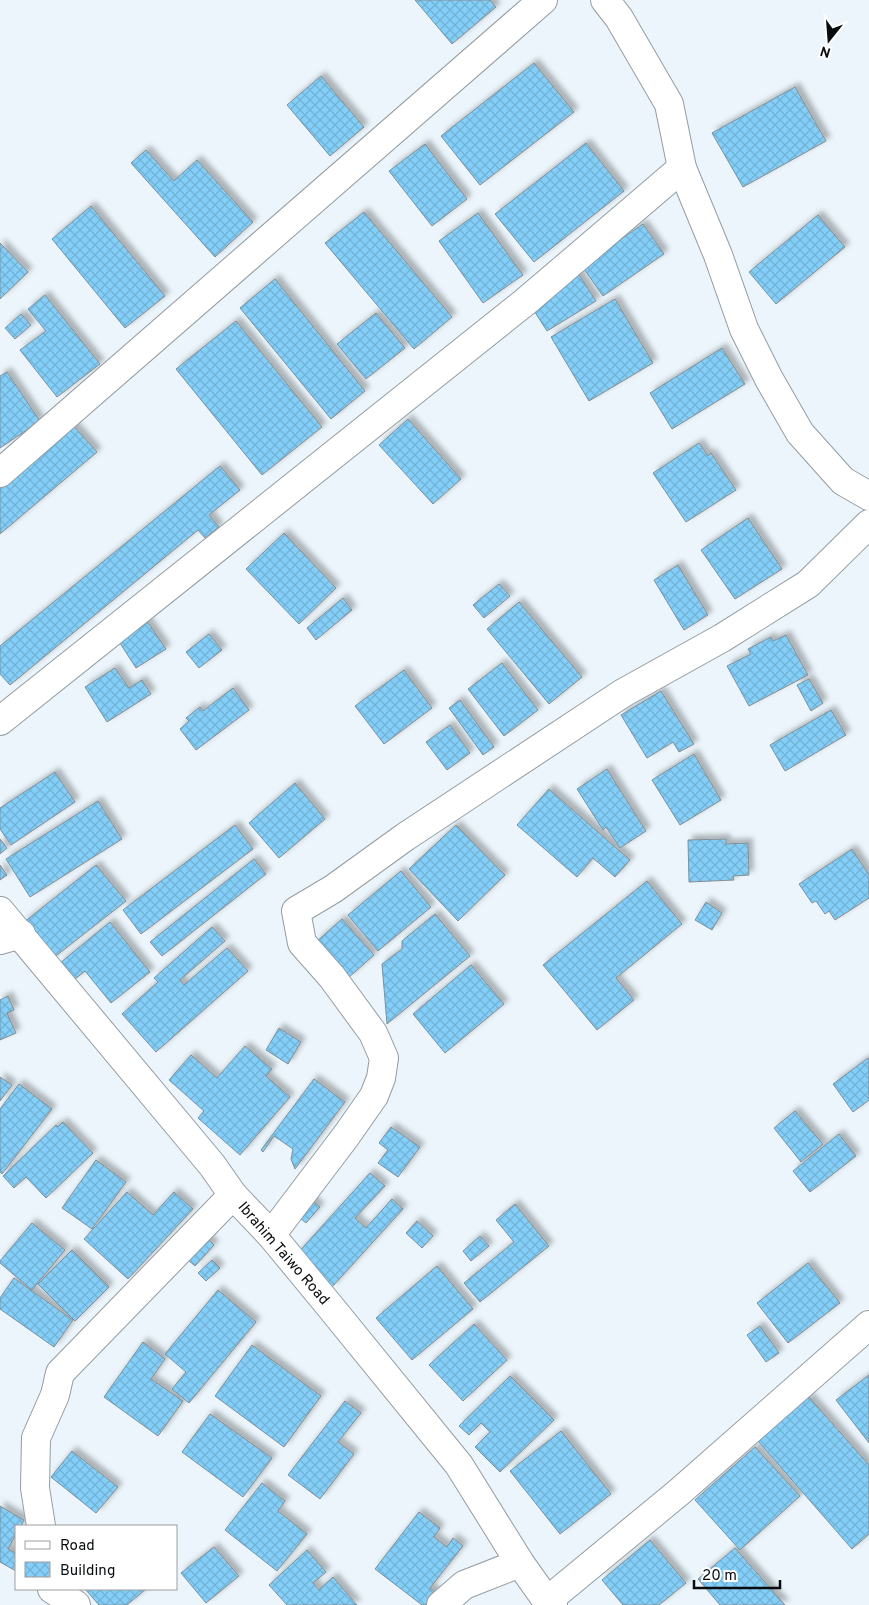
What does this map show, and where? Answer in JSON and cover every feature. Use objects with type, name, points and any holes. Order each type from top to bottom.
[{"type":"street","points":[[0,473],[543,0]]},
{"type":"street","points":[[605,0],[619,18],[670,104],[682,168],[718,255],[744,329],[769,379],[800,433],[843,481],[869,496]]},
{"type":"street","points":[[0,721],[525,302],[682,168]]},
{"type":"street","points":[[271,1235],[374,1096],[381,1078],[384,1058],[373,1033],[332,977],[302,943],[296,911],[333,890],[405,837],[623,693],[722,638],[808,584],[869,524]]},
{"type":"street","name":"Ibrahim Taiwo Road","points":[[0,911],[10,938],[75,1002],[212,1165],[233,1195],[271,1235],[459,1465],[520,1563],[550,1603]]},
{"type":"street","points":[[41,1525],[35,1488],[36,1438],[55,1395],[60,1373],[233,1195]]},
{"type":"street","points":[[550,1603],[678,1494],[869,1325]]},
{"type":"street","points":[[441,1605],[464,1586],[520,1563]]},
{"type":"street","points":[[52,1590],[56,1605]]},
{"type":"street","points":[[54,1590],[76,1605]]},
{"type":"building","points":[[415,0],[490,0],[496,7],[452,44]]},
{"type":"building","points":[[534,63],[574,112],[480,185],[441,136]]},
{"type":"building","points":[[321,76],[364,127],[330,156],[287,105]]},
{"type":"building","points":[[795,87],[826,141],[743,187],[712,133]]},
{"type":"building","points":[[586,143],[624,191],[534,262],[495,214]]},
{"type":"building","points":[[425,144],[467,199],[432,226],[389,171]]},
{"type":"building","points":[[146,150],[174,181],[197,160],[253,222],[215,257],[131,163]]},
{"type":"building","points":[[91,206],[165,296],[125,328],[52,239]]},
{"type":"building","points":[[364,212],[452,317],[414,349],[325,243]]},
{"type":"building","points":[[478,213],[523,275],[483,303],[439,241]]},
{"type":"building","points":[[818,215],[845,247],[776,304],[749,272]]},
{"type":"building","points":[[643,224],[664,254],[603,296],[582,266]]},
{"type":"building","points":[[0,243],[28,272],[0,299]]},
{"type":"building","points":[[578,273],[596,301],[547,331],[529,303]]},
{"type":"building","points":[[275,279],[365,391],[331,419],[240,308]]},
{"type":"building","points":[[45,295],[100,364],[57,397],[20,350],[46,331],[28,309]]},
{"type":"building","points":[[615,299],[653,363],[589,401],[551,337]]},
{"type":"building","points":[[376,313],[405,348],[366,379],[337,344]]},
{"type":"building","points":[[21,314],[31,325],[15,339],[5,328]]},
{"type":"building","points":[[236,321],[322,427],[262,475],[176,369]]},
{"type":"building","points":[[722,348],[745,384],[672,429],[650,393]]},
{"type":"building","points":[[7,372],[40,421],[0,448],[0,376]]},
{"type":"building","points":[[408,419],[461,479],[433,504],[379,445]]},
{"type":"building","points":[[72,424],[97,452],[0,534],[0,485]]},
{"type":"building","points":[[699,443],[708,456],[711,453],[736,490],[686,522],[653,473]]},
{"type":"building","points":[[220,466],[240,490],[209,515],[219,527],[205,538],[198,530],[10,685],[0,674],[0,646]]},
{"type":"building","points":[[748,518],[782,569],[735,599],[701,550]]},
{"type":"building","points":[[284,533],[336,588],[299,624],[246,569]]},
{"type":"building","points":[[678,565],[708,615],[684,630],[654,580]]},
{"type":"building","points":[[499,584],[510,596],[484,618],[473,605]]},
{"type":"building","points":[[343,598],[352,610],[316,640],[307,628]]},
{"type":"building","points":[[519,602],[582,677],[549,704],[487,629]]},
{"type":"building","points":[[147,621],[166,649],[136,668],[118,640]]},
{"type":"building","points":[[209,634],[222,650],[199,668],[186,652]]},
{"type":"building","points":[[786,635],[808,675],[749,706],[727,666],[751,654],[748,649],[771,637],[773,641]]},
{"type":"building","points":[[502,663],[538,710],[504,736],[468,689]]},
{"type":"building","points":[[115,668],[129,688],[142,680],[151,694],[107,722],[85,687]]},
{"type":"building","points":[[404,670],[432,708],[384,744],[355,706]]},
{"type":"building","points":[[809,679],[823,703],[811,711],[797,685]]},
{"type":"building","points":[[233,688],[249,710],[196,750],[180,729],[189,721],[186,718],[200,707],[203,711]]},
{"type":"building","points":[[661,691],[694,744],[679,752],[673,742],[647,758],[621,715]]},
{"type":"building","points":[[460,700],[494,747],[483,755],[449,708]]},
{"type":"building","points":[[831,710],[846,735],[785,771],[770,745]]},
{"type":"building","points":[[450,725],[470,753],[447,770],[426,742]]},
{"type":"building","points":[[694,754],[721,800],[680,825],[652,780]]},
{"type":"building","points":[[607,769],[646,831],[620,848],[606,827],[603,830],[577,789]]},
{"type":"building","points":[[55,772],[75,802],[11,845],[0,829],[0,808]]},
{"type":"building","points":[[295,783],[325,819],[279,858],[249,823]]},
{"type":"building","points":[[549,789],[630,860],[615,877],[593,858],[577,877],[517,825]]},
{"type":"building","points":[[98,801],[122,839],[30,897],[6,859]]},
{"type":"building","points":[[235,825],[253,849],[141,934],[123,910]]},
{"type":"building","points":[[456,825],[505,875],[458,921],[409,869]]},
{"type":"building","points":[[0,839],[7,848],[0,854]]},
{"type":"building","points":[[726,839],[726,844],[748,843],[749,875],[733,876],[734,880],[689,882],[688,840]]},
{"type":"building","points":[[852,849],[869,875],[869,898],[835,920],[829,911],[825,914],[816,901],[812,903],[799,884]]},
{"type":"building","points":[[254,859],[266,874],[162,956],[150,942]]},
{"type":"building","points":[[0,865],[7,875],[0,880]]},
{"type":"building","points":[[96,865],[126,901],[52,959],[23,923]]},
{"type":"building","points":[[401,871],[431,907],[378,951],[348,915]]},
{"type":"building","points":[[647,881],[682,924],[616,978],[634,1000],[597,1030],[543,965]]},
{"type":"building","points":[[706,902],[722,913],[712,930],[695,920]]},
{"type":"building","points":[[435,914],[470,956],[387,1024],[382,964],[402,949],[402,941]]},
{"type":"building","points":[[342,919],[374,955],[348,978],[316,942]]},
{"type":"building","points":[[110,922],[150,972],[111,1003],[85,971],[74,980],[60,963]]},
{"type":"building","points":[[212,927],[225,941],[180,980],[184,985],[227,948],[248,971],[156,1052],[122,1014],[158,982],[154,978]]},
{"type":"building","points":[[471,965],[504,1004],[445,1053],[413,1014]]},
{"type":"building","points":[[8,996],[14,1010],[7,1013],[16,1033],[0,1040],[0,1000]]},
{"type":"building","points":[[279,1028],[301,1042],[288,1064],[266,1050]]},
{"type":"building","points":[[245,1046],[272,1069],[266,1076],[290,1097],[240,1155],[198,1118],[204,1111],[169,1080],[191,1055],[217,1078]]},
{"type":"building","points":[[868,1058],[869,1100],[853,1112],[833,1084]]},
{"type":"building","points":[[0,1077],[12,1085],[0,1101]]},
{"type":"building","points":[[314,1079],[345,1102],[295,1169],[291,1159],[293,1149],[274,1136],[263,1152],[261,1150]]},
{"type":"building","points":[[19,1084],[52,1109],[2,1174],[0,1172],[0,1109]]},
{"type":"building","points":[[795,1111],[823,1144],[801,1162],[774,1128]]},
{"type":"building","points":[[63,1122],[93,1153],[46,1198],[26,1177],[14,1188],[3,1176],[56,1125],[58,1127]]},
{"type":"building","points":[[391,1127],[420,1147],[398,1177],[378,1163],[388,1150],[379,1143]]},
{"type":"building","points":[[839,1134],[856,1156],[810,1192],[793,1171]]},
{"type":"building","points":[[96,1160],[126,1182],[92,1229],[62,1208]]},
{"type":"building","points":[[370,1173],[385,1186],[355,1218],[366,1228],[392,1199],[403,1209],[332,1287],[296,1255]]},
{"type":"building","points":[[127,1192],[153,1215],[174,1192],[193,1209],[128,1279],[84,1239]]},
{"type":"building","points":[[308,1197],[320,1207],[306,1223],[294,1213]]},
{"type":"building","points":[[515,1204],[549,1246],[480,1302],[464,1283],[514,1242],[496,1220]]},
{"type":"building","points":[[417,1221],[433,1236],[422,1248],[406,1233]]},
{"type":"building","points":[[32,1223],[65,1250],[32,1290],[0,1261]]},
{"type":"building","points":[[480,1236],[489,1246],[471,1261],[463,1251]]},
{"type":"building","points":[[206,1237],[214,1245],[195,1266],[187,1259]]},
{"type":"building","points":[[72,1250],[109,1287],[75,1321],[38,1284]]},
{"type":"building","points":[[212,1260],[220,1268],[206,1281],[198,1273]]},
{"type":"building","points":[[808,1263],[840,1303],[788,1343],[757,1303]]},
{"type":"building","points":[[437,1266],[473,1309],[412,1360],[376,1318]]},
{"type":"building","points":[[14,1278],[73,1320],[54,1347],[0,1309],[0,1298]]},
{"type":"building","points":[[218,1290],[256,1322],[189,1403],[172,1389],[186,1372],[165,1354]]},
{"type":"building","points":[[474,1324],[507,1360],[463,1401],[429,1365]]},
{"type":"building","points":[[760,1326],[779,1353],[766,1362],[747,1335]]},
{"type":"building","points":[[143,1342],[165,1359],[151,1379],[183,1401],[158,1436],[104,1397]]},
{"type":"building","points":[[252,1345],[321,1396],[284,1447],[215,1396]]},
{"type":"building","points":[[869,1375],[869,1443],[836,1400]]},
{"type":"building","points":[[510,1376],[554,1420],[500,1472],[475,1447],[490,1432],[481,1423],[469,1435],[459,1426]]},
{"type":"building","points":[[809,1397],[869,1465],[869,1534],[852,1549],[758,1441]]},
{"type":"building","points":[[345,1401],[361,1413],[338,1442],[354,1454],[320,1499],[288,1475]]},
{"type":"building","points":[[210,1414],[272,1458],[243,1497],[182,1452]]},
{"type":"building","points":[[561,1431],[611,1494],[560,1534],[510,1471]]},
{"type":"building","points":[[755,1447],[800,1496],[740,1550],[695,1500]]},
{"type":"building","points":[[72,1451],[118,1487],[96,1513],[51,1477]]},
{"type":"building","points":[[262,1483],[285,1501],[278,1511],[307,1534],[277,1571],[225,1530]]},
{"type":"building","points":[[0,1506],[24,1520],[22,1525],[15,1525],[15,1536],[8,1549],[15,1552],[15,1570],[0,1562]]},
{"type":"building","points":[[419,1512],[440,1528],[434,1537],[447,1547],[453,1538],[463,1546],[430,1588],[439,1595],[431,1605],[422,1605],[375,1569]]},
{"type":"building","points":[[650,1540],[686,1583],[659,1605],[623,1605],[602,1580]]},
{"type":"building","points":[[214,1547],[239,1576],[206,1603],[181,1573]]},
{"type":"building","points":[[735,1548],[785,1605],[720,1605],[698,1579]]},
{"type":"building","points":[[307,1550],[326,1572],[313,1583],[319,1590],[333,1577],[357,1605],[287,1605],[269,1585]]},
{"type":"building","points":[[86,1590],[145,1590],[127,1605],[99,1605]]}]
